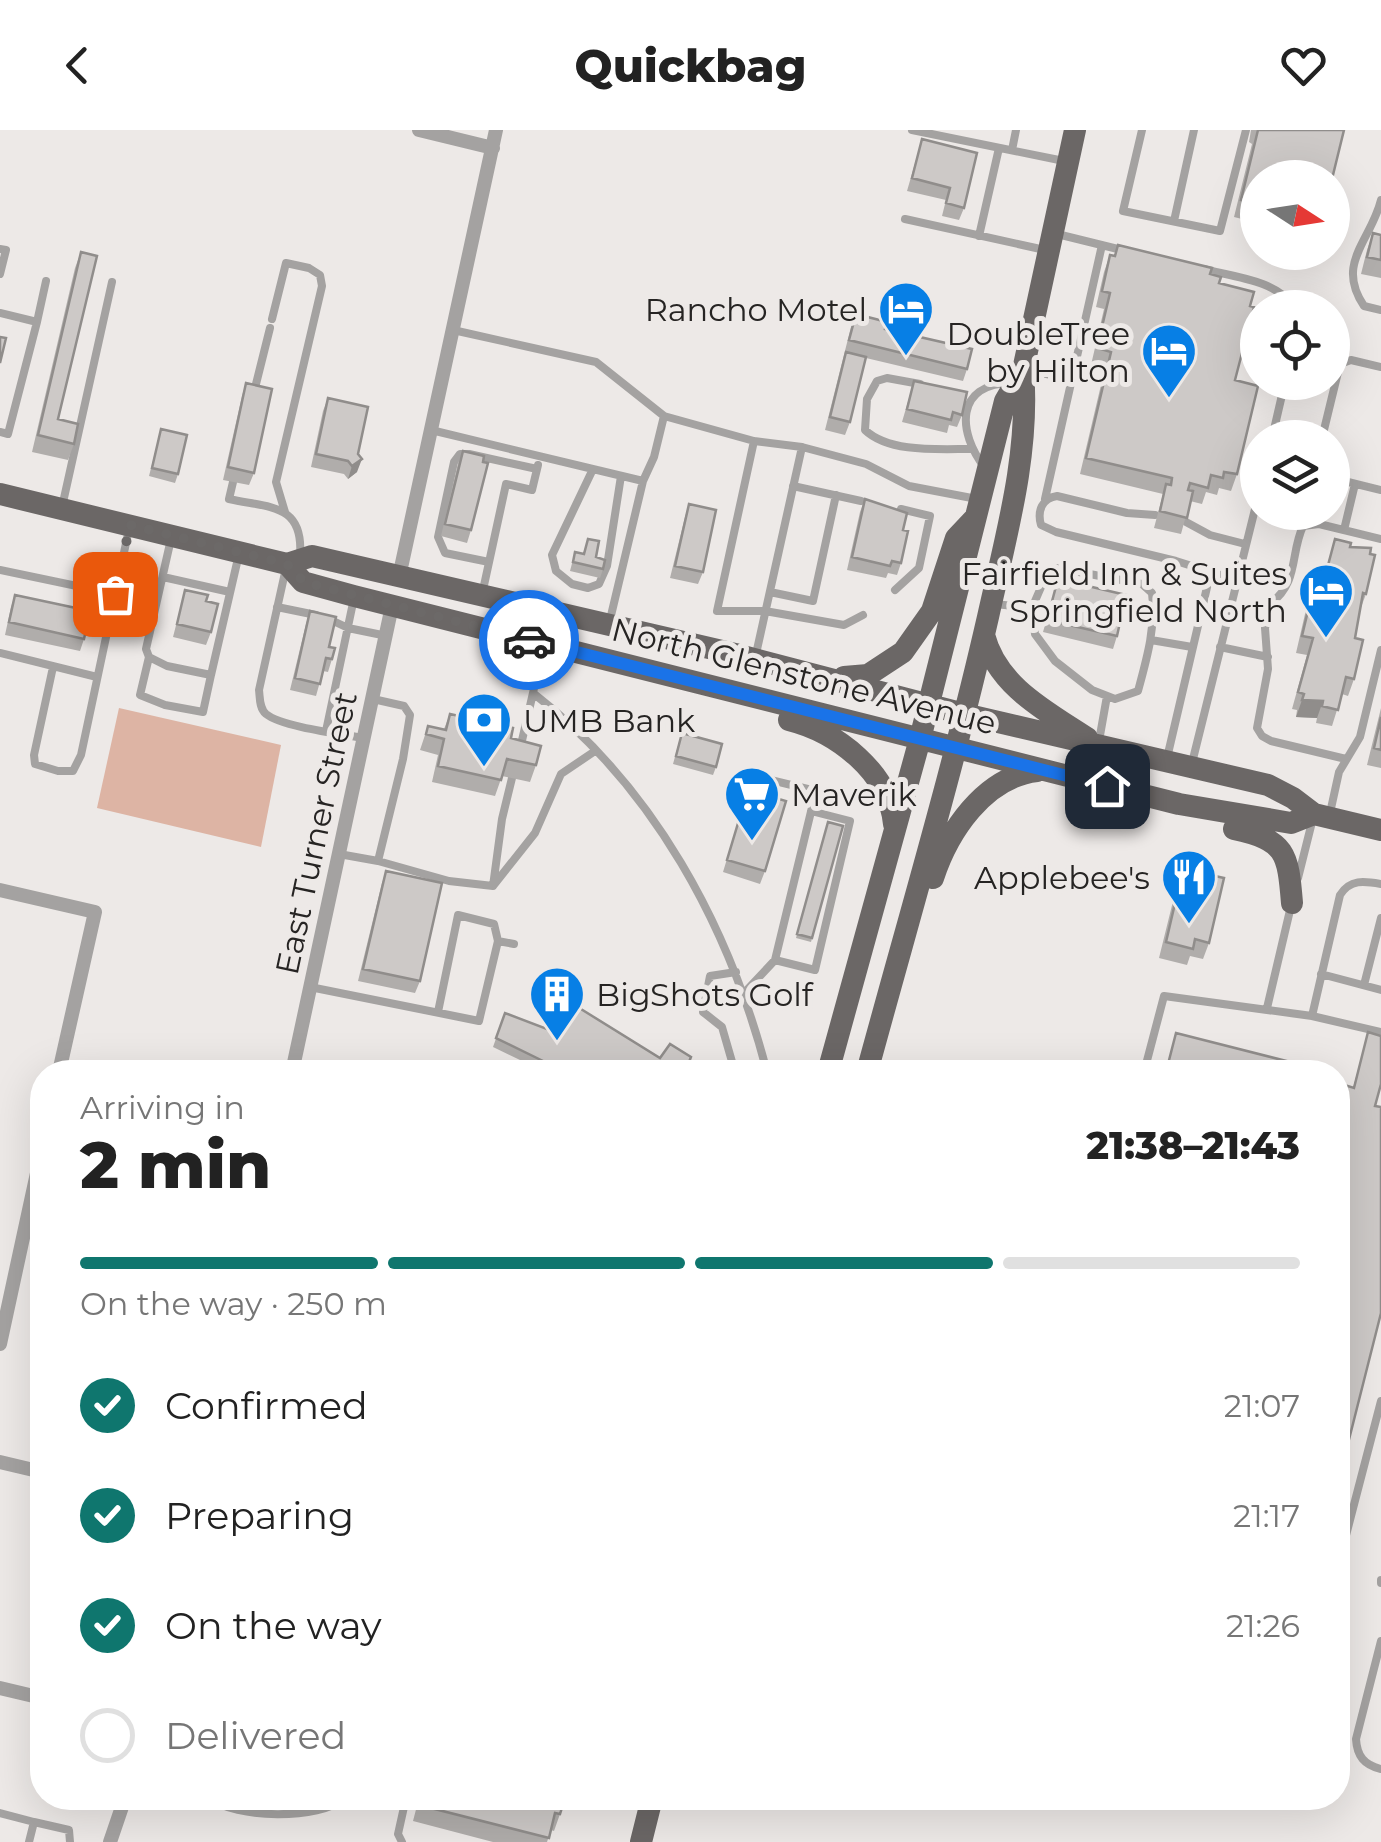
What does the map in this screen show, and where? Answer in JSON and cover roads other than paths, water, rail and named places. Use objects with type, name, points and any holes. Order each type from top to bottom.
[{"type":"main road","points":[[831,1060],[920,739],[1005,400],[1021,374],[1076,130]]},
{"type":"main road","points":[[870,1060],[956,748],[991,604],[1024,444],[1026,407],[1021,374]]},
{"type":"main road","name":"North Glenstone Avenue","points":[[0,494],[296,569],[384,584],[398,577],[755,659],[964,714],[1268,786],[1321,816],[1381,830]]},
{"type":"main road","points":[[821,676],[868,675],[903,652],[932,611],[956,538],[980,508]]},
{"type":"main road","name":"North Glenstone Avenue","points":[[296,569],[354,596],[1138,794],[1230,814],[1290,822],[1321,816]]},
{"type":"main road","points":[[392,606],[400,599],[415,596],[498,614],[518,604]]},
{"type":"main road","points":[[984,635],[991,658],[1016,689],[1099,746]]},
{"type":"main road","points":[[576,651],[639,682],[820,730],[861,761],[883,786],[892,804],[894,828]]},
{"type":"main road","points":[[885,1060],[931,885],[948,841],[972,809],[1004,781],[1046,770]]},
{"type":"main road","points":[[1138,794],[1194,819],[1272,840],[1288,866],[1292,903]]},
{"type":"main road","points":[[641,1842],[649,1810]]},
{"type":"street","points":[[418,130],[492,148]]},
{"type":"street","points":[[398,577],[496,130]]},
{"type":"street","name":"East Turner Street","points":[[295,1060],[392,606]]},
{"type":"street","points":[[0,890],[94,912],[62,1060]]},
{"type":"street","points":[[0,1344],[30,1205]]},
{"type":"street","points":[[0,1462],[30,1469]]},
{"type":"street","points":[[0,1688],[30,1695]]},
{"type":"street","points":[[110,1842],[122,1810]]},
{"type":"lane","points":[[912,130],[956,134],[999,148],[1068,162]]},
{"type":"lane","points":[[1012,150],[1016,130]]},
{"type":"lane","points":[[1142,130],[1123,211],[1220,231],[1246,130]]},
{"type":"lane","points":[[1174,221],[1194,130]]},
{"type":"lane","points":[[979,236],[999,148]]},
{"type":"lane","points":[[1381,200],[1359,246],[1352,272],[1353,290],[1364,306],[1381,310]]},
{"type":"lane","points":[[906,219],[979,236],[1102,245],[1136,253]]},
{"type":"lane","points":[[1102,245],[1039,518],[1046,529],[1227,578],[1233,589]]},
{"type":"lane","points":[[0,249],[6,250],[0,274]]},
{"type":"lane","points":[[252,398],[286,263],[310,268],[320,276],[322,286],[276,482],[285,512]]},
{"type":"lane","points":[[1186,265],[1278,290]]},
{"type":"lane","points":[[4,433],[46,282]]},
{"type":"lane","points":[[61,508],[112,282]]},
{"type":"lane","points":[[0,314],[37,322]]},
{"type":"lane","points":[[452,330],[596,362],[664,416],[754,441],[802,447],[866,464],[908,486],[980,508]]},
{"type":"lane","points":[[1326,420],[1340,364],[1351,360],[1381,367]]},
{"type":"lane","points":[[988,472],[970,448],[965,426],[973,396],[990,383],[1021,374],[1071,380]]},
{"type":"lane","points":[[936,388],[900,380],[877,381],[866,399],[864,430],[890,444],[970,448]]},
{"type":"lane","points":[[955,392],[973,396]]},
{"type":"lane","points":[[609,624],[643,481],[654,457],[664,416]]},
{"type":"lane","points":[[431,430],[643,481]]},
{"type":"lane","points":[[754,441],[717,611],[765,611],[844,625],[863,615]]},
{"type":"lane","points":[[755,659],[802,447]]},
{"type":"lane","points":[[489,562],[445,553],[440,546],[438,537],[454,462],[460,454],[469,454],[537,469]]},
{"type":"lane","points":[[482,596],[506,484],[532,490],[540,456]]},
{"type":"lane","points":[[593,468],[552,555],[556,571],[572,584],[588,588],[599,584],[607,566],[621,476]]},
{"type":"lane","points":[[233,482],[229,499],[285,512],[297,522],[301,540],[296,569],[277,606],[260,690],[262,707],[266,714],[296,726],[364,738]]},
{"type":"lane","points":[[1350,483],[1381,490]]},
{"type":"lane","points":[[1350,505],[1355,484]]},
{"type":"lane","points":[[794,486],[861,500]]},
{"type":"lane","points":[[770,592],[813,601],[836,495]]},
{"type":"lane","points":[[1045,501],[1056,496],[1116,511],[1155,515]]},
{"type":"lane","points":[[895,590],[919,568],[930,516],[901,509]]},
{"type":"lane","points":[[1186,522],[1210,535],[1245,544]]},
{"type":"lane","points":[[54,667],[35,764],[58,771],[72,770],[81,755],[130,525]]},
{"type":"lane","points":[[1190,767],[1249,530]]},
{"type":"lane","points":[[1303,530],[1289,583],[1268,613],[1268,657],[1256,728],[1262,736],[1346,759]]},
{"type":"lane","points":[[1344,530],[1381,539]]},
{"type":"lane","points":[[172,535],[140,694],[164,705],[203,712],[240,552]]},
{"type":"lane","points":[[1058,568],[1142,584],[1152,593],[1154,608],[1151,640],[1138,691],[1115,699],[1092,690],[1055,661],[1035,634],[1032,608],[1048,570],[1058,568]]},
{"type":"lane","points":[[0,570],[115,594]]},
{"type":"lane","points":[[1166,762],[1208,583],[1219,576],[1227,578]]},
{"type":"lane","points":[[162,577],[230,592]]},
{"type":"lane","points":[[326,731],[354,596]]},
{"type":"lane","points":[[991,604],[1032,608]]},
{"type":"lane","points":[[277,606],[387,636]]},
{"type":"lane","points":[[1151,640],[1192,647]]},
{"type":"lane","points":[[518,758],[543,643]]},
{"type":"lane","points":[[1220,647],[1268,657]]},
{"type":"lane","points":[[1266,1008],[1292,903],[1321,816],[1360,737],[1381,650]]},
{"type":"lane","points":[[0,652],[97,677]]},
{"type":"lane","points":[[149,657],[167,666],[211,675]]},
{"type":"lane","points":[[533,693],[560,714],[641,801],[693,880],[745,992],[764,1060]]},
{"type":"lane","points":[[1099,746],[1107,696]]},
{"type":"lane","points":[[373,698],[404,706],[410,715],[378,861]]},
{"type":"lane","points":[[493,886],[535,833],[560,774],[594,751]]},
{"type":"lane","points":[[745,992],[775,960],[816,791],[754,776]]},
{"type":"lane","points":[[493,886],[512,778]]},
{"type":"lane","points":[[775,960],[815,970],[850,820],[811,811]]},
{"type":"lane","points":[[339,854],[449,881],[493,886]]},
{"type":"lane","points":[[1312,1016],[1340,895],[1345,886],[1363,880],[1381,884]]},
{"type":"lane","points":[[310,987],[479,1021],[498,940],[494,924],[458,915],[438,1012]]},
{"type":"lane","points":[[1364,985],[1381,918]]},
{"type":"lane","points":[[498,940],[514,944]]},
{"type":"lane","points":[[1370,961],[1381,964]]},
{"type":"lane","points":[[732,1060],[722,1026],[703,1012],[710,976],[736,972]]},
{"type":"lane","points":[[1321,974],[1381,990]]},
{"type":"lane","points":[[1147,1060],[1164,996],[1266,1008],[1381,1032]]},
{"type":"lane","points":[[1350,1520],[1381,1400]]},
{"type":"lane","points":[[1381,1641],[1356,1748],[1365,1763],[1381,1769]]},
{"type":"lane","points":[[240,1810],[313,1810]]},
{"type":"lane","points":[[402,1842],[398,1834],[403,1810]]},
{"type":"lane","points":[[0,1813],[69,1830],[70,1842]]},
{"type":"lane","points":[[29,1842],[34,1822]]},
{"type":"place","name":"Rancho Motel","points":[[906,358]]},
{"type":"place","name":"DoubleTree by Hilton","points":[[1169,400]]},
{"type":"place","name":"Fairfield Inn & Suites Springfield North","points":[[1326,640]]},
{"type":"place","name":"UMB Bank","points":[[484,769]]},
{"type":"place","name":"Maverik","points":[[752,843]]},
{"type":"place","name":"Applebee's","points":[[1189,926]]},
{"type":"place","name":"BigShots Golf","points":[[557,1043]]}]
